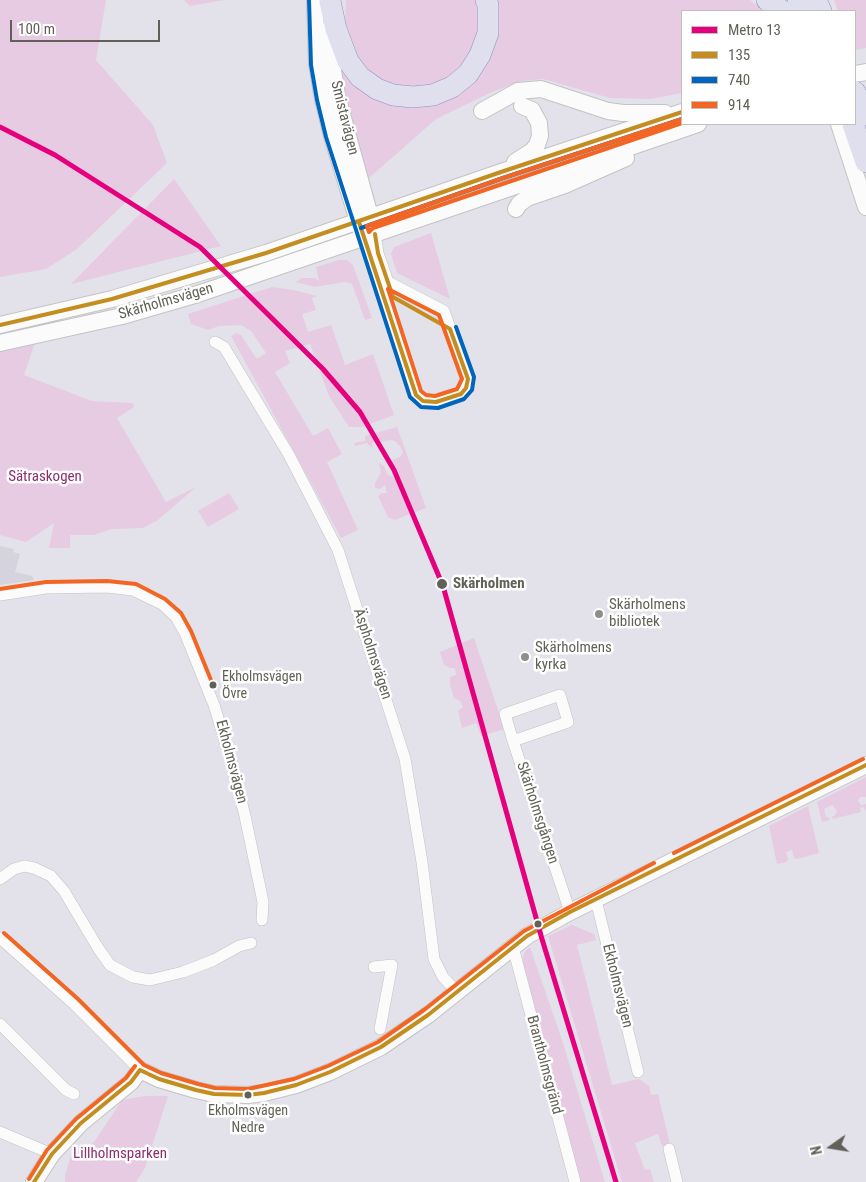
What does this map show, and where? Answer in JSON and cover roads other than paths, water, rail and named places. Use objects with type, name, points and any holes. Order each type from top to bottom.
[{"type":"highway","points":[[325,0],[348,61],[360,77],[377,89],[393,95],[412,97],[433,95],[446,90],[468,74],[480,55],[488,33],[488,5],[486,0]]},
{"type":"highway","points":[[767,0],[781,10]]},
{"type":"highway","points":[[856,93],[866,115]]},
{"type":"highway","points":[[853,125],[866,162]]},
{"type":"main road","name":"Smistavägen","points":[[325,0],[337,96],[369,236]]},
{"type":"main road","points":[[482,110],[518,91],[541,89],[608,111],[623,113],[681,111]]},
{"type":"main road","points":[[501,172],[532,152],[540,136],[540,123],[532,110],[522,106]]},
{"type":"main road","name":"Skärholmsvägen","points":[[0,325],[112,298],[266,253],[681,111]]},
{"type":"main road","name":"Skärholmsvägen","points":[[0,343],[122,316],[173,302],[695,125]]},
{"type":"main road","points":[[839,125],[866,207]]},
{"type":"main road","points":[[516,209],[526,198],[564,185],[636,153],[671,133]]},
{"type":"main road","points":[[34,1182],[52,1154],[81,1123],[131,1082],[140,1070],[166,1081],[214,1094],[248,1095],[280,1090],[330,1072],[381,1047],[428,1015],[527,936],[570,912],[866,765]]},
{"type":"street","points":[[369,236],[378,253],[388,282],[444,312],[468,379],[466,388],[461,394],[436,402],[423,401],[416,394],[369,236]]},
{"type":"street","name":"Äspholmsvägen","points":[[215,342],[224,347],[289,455],[338,550],[405,759],[422,862],[434,959],[443,977],[457,992]]},
{"type":"street","name":"Ekholmsvägen","points":[[0,595],[46,588],[107,587],[133,590],[162,604],[176,617],[185,632],[214,705],[231,760],[263,902],[262,920]]},
{"type":"street","name":"Skärholmsgången","points":[[514,741],[568,722],[560,695],[504,714],[570,912]]},
{"type":"street","points":[[0,878],[14,869],[24,866],[34,868],[51,876],[64,891],[110,965],[133,977],[150,980],[183,972],[214,960],[239,946],[251,943]]},
{"type":"street","name":"Ekholmsvägen","points":[[596,900],[638,1072]]},
{"type":"street","points":[[0,938],[74,1004],[140,1070]]},
{"type":"street","name":"Brantholmsgränd","points":[[513,947],[575,1182]]},
{"type":"street","points":[[374,968],[392,965],[380,1029]]},
{"type":"street","points":[[0,1024],[66,1090],[74,1094]]},
{"type":"street","points":[[0,1132],[52,1154]]},
{"type":"street","points":[[669,1149],[677,1182]]},
{"type":"metro line","name":"13","points":[[0,127],[55,155],[200,247],[323,369],[360,412],[394,470],[443,586],[542,939],[616,1182]]},
{"type":"place","name":"Skärholmen","points":[[442,584]]},
{"type":"place","name":"Skärholmens bibliotek","points":[[599,614]]},
{"type":"place","name":"Skärholmens kyrka","points":[[525,657]]},
{"type":"place","name":"Ekholmsvägen Övre","points":[[213,685]]},
{"type":"place","name":"Ekholmsvägen Nedre","points":[[248,1095]]},
{"type":"park label","name":"Sätraskogen","points":[[45,477]]},
{"type":"park label","name":"Lillholmsparken","points":[[120,1154]]}]
